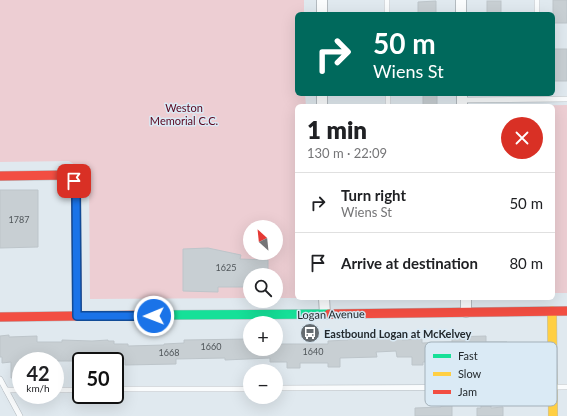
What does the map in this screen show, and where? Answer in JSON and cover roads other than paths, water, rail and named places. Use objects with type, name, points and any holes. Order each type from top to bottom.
[{"type":"main road","points":[[0,176],[69,175],[74,181],[76,188],[77,316]]},
{"type":"main road","points":[[552,311],[552,342]]},
{"type":"main road","name":"Logan Avenue","points":[[0,317],[567,311]]},
{"type":"street","points":[[322,0],[322,12]]},
{"type":"street","points":[[461,0],[461,12]]},
{"type":"street","points":[[324,300],[325,314]]},
{"type":"street","points":[[466,300],[466,312]]},
{"type":"lane","points":[[387,0],[387,12]]},
{"type":"lane","points":[[537,0],[537,12]]},
{"type":"lane","points":[[462,100],[538,97],[567,99]]},
{"type":"lane","points":[[0,380],[20,416]]},
{"type":"lane","points":[[557,387],[567,386]]},
{"type":"lane","points":[[283,388],[425,387]]},
{"type":"lane","points":[[124,390],[243,388]]},
{"type":"lane","points":[[6,390],[12,390]]},
{"type":"place","name":"Eastbound Logan at McKelvey","points":[[310,333]]},
{"type":"park label","name":"Weston Memorial C.C.","points":[[184,113]]}]
